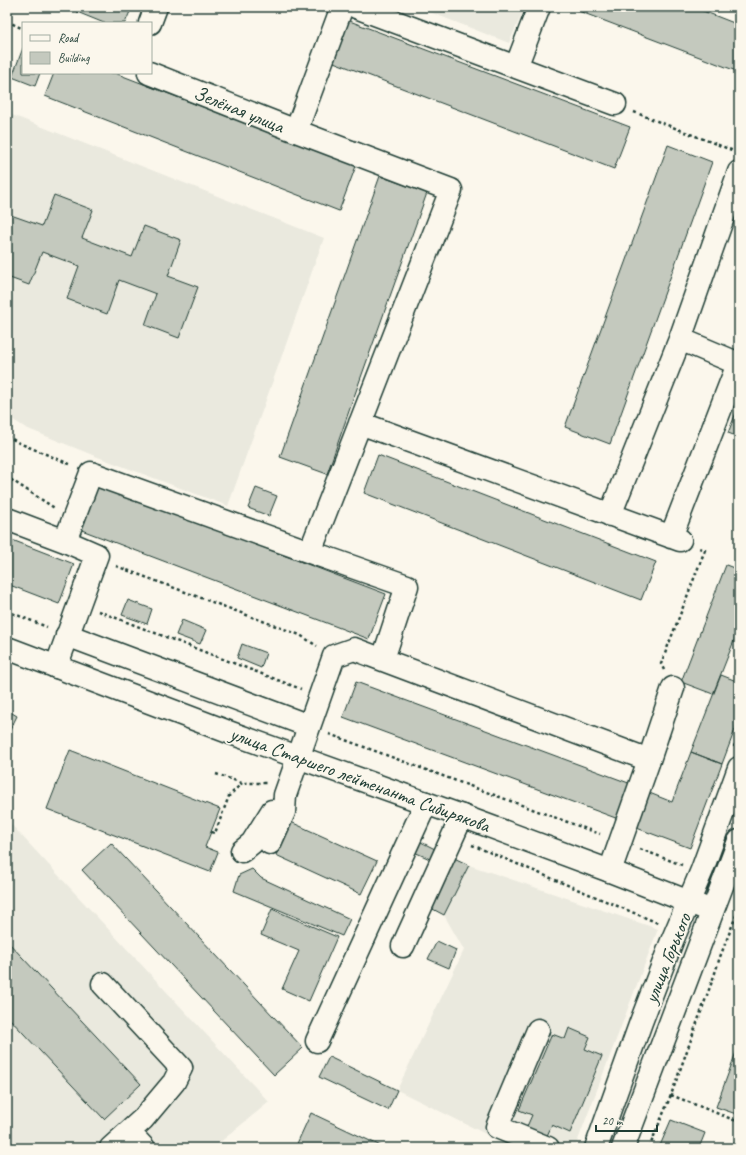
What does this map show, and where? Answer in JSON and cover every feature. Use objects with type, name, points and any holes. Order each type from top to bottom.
[{"type":"main road","points":[[150,22],[156,7]]},
{"type":"main road","name":"Зелёная улица","points":[[151,74],[296,131],[342,7]]},
{"type":"main road","points":[[356,7],[615,104]]},
{"type":"main road","points":[[516,67],[539,7]]},
{"type":"main road","points":[[296,131],[451,190],[310,552]]},
{"type":"main road","points":[[610,515],[680,339],[739,172]]},
{"type":"main road","points":[[360,423],[676,539],[738,364],[680,339]]},
{"type":"main road","points":[[68,533],[91,473],[407,586],[383,659]]},
{"type":"main road","points":[[7,520],[68,533],[97,555],[56,667]]},
{"type":"main road","points":[[67,635],[309,726]]},
{"type":"main road","name":"улица Старшего лейтенанта Сибирякова","points":[[7,648],[56,667],[292,776],[426,803],[679,897],[712,911]]},
{"type":"main road","points":[[270,843],[284,812],[292,776],[334,656],[354,649],[649,760]]},
{"type":"main road","points":[[610,871],[673,688]]},
{"type":"main road","name":"улица Горького","points":[[596,1148],[661,970],[689,902],[739,768]]},
{"type":"main road","points":[[242,851],[252,843],[275,807],[292,776]]},
{"type":"main road","points":[[318,1041],[426,803]]},
{"type":"main road","points":[[403,946],[462,816]]},
{"type":"main road","name":"улица Горького","points":[[623,1148],[739,841]]},
{"type":"main road","points":[[103,984],[181,1068],[174,1082],[143,1119],[111,1148]]},
{"type":"main road","points":[[538,1030],[497,1127],[548,1148]]},
{"type":"main road","points":[[129,1132],[144,1148]]},
{"type":"path","points":[[7,21],[22,28]]},
{"type":"path","points":[[615,104],[739,153]]},
{"type":"path","points":[[7,436],[19,443],[91,473]]},
{"type":"path","points":[[7,475],[59,512],[68,533]]},
{"type":"path","points":[[673,688],[661,664],[705,550],[676,539]]},
{"type":"path","points":[[97,555],[106,562],[300,635],[334,656]]},
{"type":"path","points":[[79,603],[320,697]]},
{"type":"path","points":[[7,611],[67,635]]},
{"type":"path","points":[[309,726],[683,866]]},
{"type":"path","points":[[216,774],[242,783],[278,782],[292,776]]},
{"type":"path","points":[[211,832],[215,833],[229,796],[242,783]]},
{"type":"path","points":[[650,1148],[671,1095],[739,908]]},
{"type":"path","points":[[671,1095],[739,1122]]},
{"type":"shaded area","points":[[417,7],[525,7],[509,43]]},
{"type":"shaded area","points":[[7,113],[324,238],[228,506],[95,456],[26,428],[7,416]]},
{"type":"shaded area","points":[[7,820],[269,1102],[213,1148],[7,1148]]},
{"type":"shaded area","points":[[469,865],[658,929],[575,1148],[514,1148],[397,1090],[464,950],[444,915]]},
{"type":"building","points":[[79,7],[132,7],[125,22],[102,22],[77,12]]},
{"type":"building","points":[[568,7],[693,7],[739,25],[739,72]]},
{"type":"building","points":[[347,20],[630,127],[614,169],[331,61]]},
{"type":"building","points":[[22,51],[22,74],[40,74],[35,86],[12,77]]},
{"type":"building","points":[[54,74],[118,74],[356,166],[339,211],[45,96]]},
{"type":"building","points":[[668,145],[712,162],[610,444],[565,427]]},
{"type":"building","points":[[380,176],[427,193],[327,474],[280,457]]},
{"type":"building","points":[[54,195],[93,210],[82,238],[132,257],[144,226],[181,240],[168,276],[198,287],[179,338],[145,325],[156,294],[119,280],[107,314],[67,299],[79,266],[42,252],[29,285],[7,277],[8,214],[42,226]]},
{"type":"building","points":[[739,405],[739,437],[728,433]]},
{"type":"building","points":[[378,455],[656,562],[641,600],[364,493]]},
{"type":"building","points":[[96,484],[386,594],[369,639],[79,529]]},
{"type":"building","points":[[256,488],[277,496],[269,516],[248,508]]},
{"type":"building","points":[[7,538],[74,564],[59,604],[7,584]]},
{"type":"building","points":[[726,565],[739,570],[739,628],[713,694],[681,682]]},
{"type":"building","points":[[128,600],[152,609],[147,624],[122,615]]},
{"type":"building","points":[[182,620],[206,630],[200,644],[176,635]]},
{"type":"building","points":[[242,644],[266,653],[261,668],[237,658]]},
{"type":"building","points":[[721,675],[739,682],[739,719],[722,764],[691,752]]},
{"type":"building","points":[[356,682],[634,785],[621,820],[343,717]]},
{"type":"building","points":[[7,710],[17,716],[7,736]]},
{"type":"building","points":[[70,750],[220,809],[205,847],[218,852],[210,872],[47,809]]},
{"type":"building","points":[[691,752],[722,764],[690,848],[634,827],[647,792],[672,802]]},
{"type":"building","points":[[291,822],[377,861],[361,894],[276,855]]},
{"type":"building","points":[[417,840],[437,850],[432,860],[412,851]]},
{"type":"building","points":[[111,843],[303,1048],[274,1075],[82,870]]},
{"type":"building","points":[[452,857],[469,865],[444,915],[427,906]]},
{"type":"building","points":[[252,869],[261,878],[350,919],[342,936],[234,891],[239,875]]},
{"type":"building","points":[[272,909],[337,937],[309,1001],[282,989],[299,951],[261,935]]},
{"type":"building","points":[[7,941],[141,1084],[104,1119],[7,1016]]},
{"type":"building","points":[[437,941],[456,950],[449,968],[428,959]]},
{"type":"building","points":[[569,1028],[590,1037],[585,1049],[602,1056],[570,1133],[552,1125],[545,1140],[525,1131],[532,1115],[519,1110],[552,1034],[565,1039]]},
{"type":"building","points":[[739,1044],[739,1115],[716,1107]]},
{"type":"building","points":[[329,1057],[397,1090],[388,1110],[319,1077]]},
{"type":"building","points":[[311,1113],[385,1148],[295,1148]]},
{"type":"building","points":[[671,1120],[705,1133],[699,1148],[659,1148]]}]
